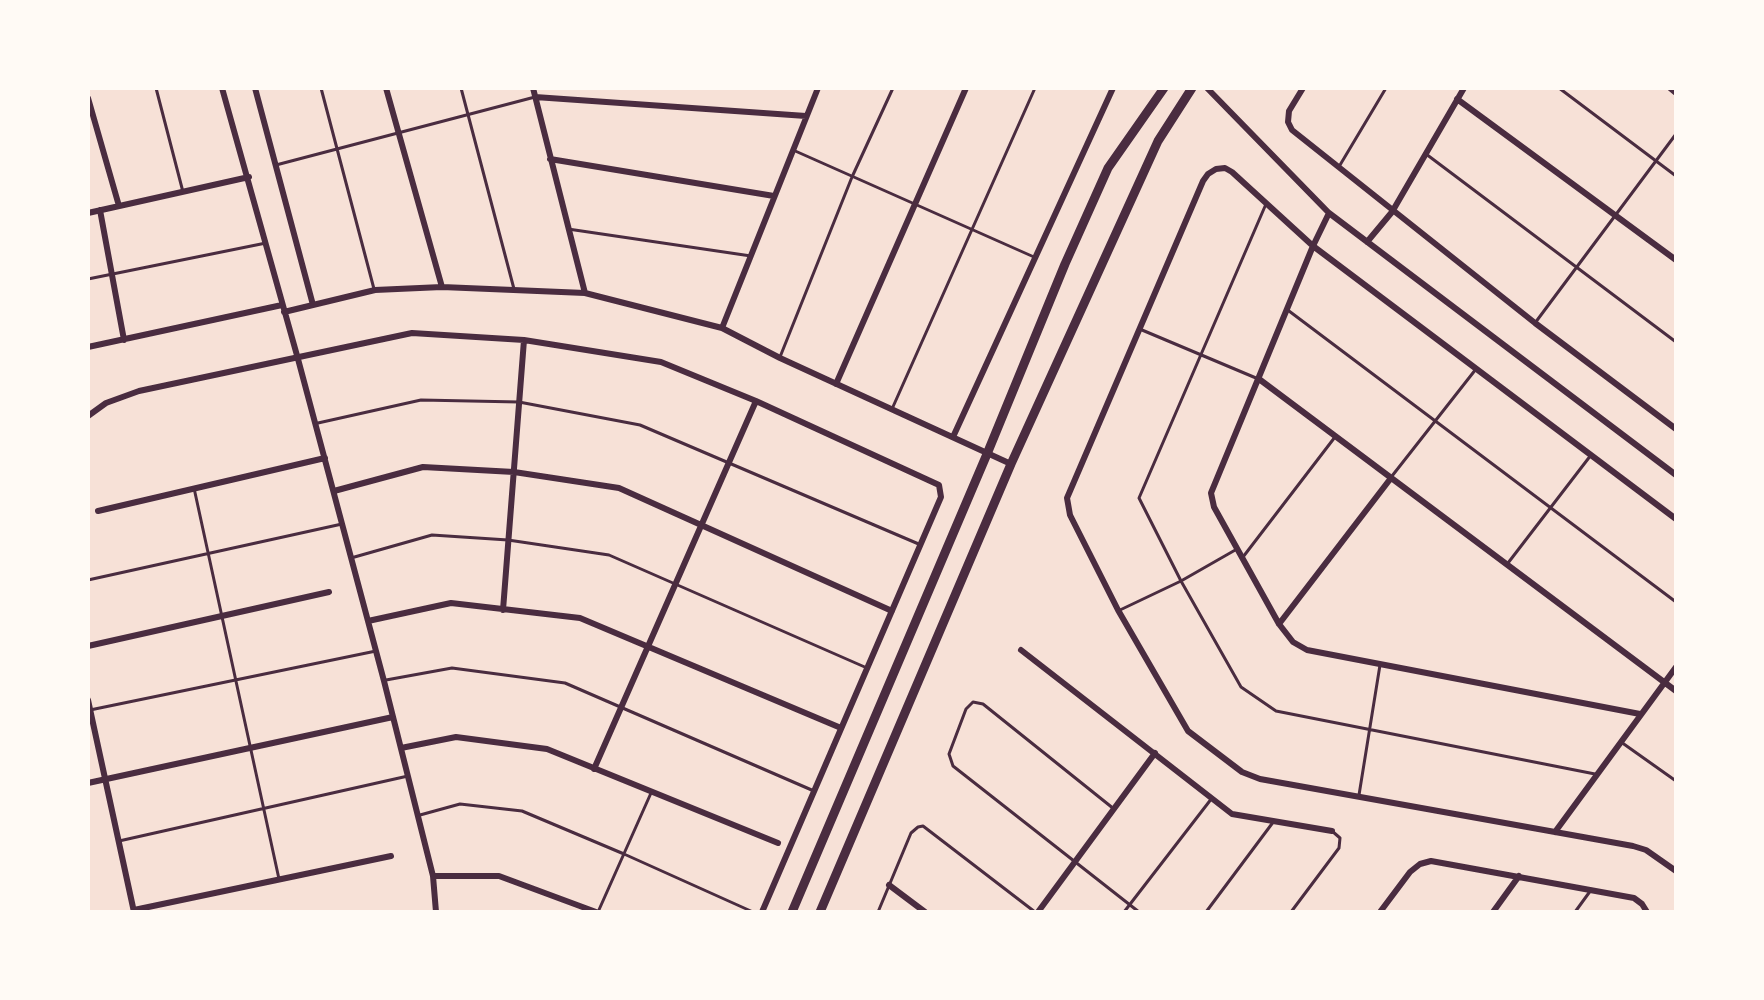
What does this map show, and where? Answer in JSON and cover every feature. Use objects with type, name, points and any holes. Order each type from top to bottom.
[{"type":"main road","points":[[792,912],[1108,168],[1164,88]]},
{"type":"main road","points":[[820,912],[1011,464],[1158,141],[1192,88]]},
{"type":"street","points":[[222,88],[249,177],[384,681],[433,876],[433,911]]},
{"type":"street","points":[[255,88],[313,305]]},
{"type":"street","points":[[386,88],[442,287]]},
{"type":"street","points":[[533,88],[585,293]]},
{"type":"street","points":[[722,328],[818,88]]},
{"type":"street","points":[[836,384],[966,88]]},
{"type":"street","points":[[1207,88],[1329,213],[1676,475]]},
{"type":"street","points":[[1303,88],[1289,111],[1288,122],[1292,130],[1392,212],[1676,429]]},
{"type":"street","points":[[1367,242],[1392,212],[1464,88]]},
{"type":"street","points":[[1670,88],[1676,93]]},
{"type":"street","points":[[953,437],[1113,89]]},
{"type":"street","points":[[535,97],[806,116]]},
{"type":"street","points":[[88,98],[119,206]]},
{"type":"street","points":[[1457,99],[1676,260]]},
{"type":"street","points":[[550,159],[774,196]]},
{"type":"street","points":[[1676,519],[1313,246],[1232,172],[1216,169],[1208,174],[1067,498],[1070,515],[1118,610],[1188,731],[1251,777],[1646,850],[1676,871]]},
{"type":"street","points":[[88,213],[249,177]]},
{"type":"street","points":[[100,210],[124,340]]},
{"type":"street","points":[[1329,213],[1211,493],[1214,507],[1279,624],[1299,647],[1640,714]]},
{"type":"street","points":[[88,347],[283,308],[313,305],[375,290],[442,287],[585,293],[722,328],[780,358],[1011,464]]},
{"type":"street","points":[[88,416],[106,403],[139,391],[412,333],[524,340],[661,362],[756,401],[939,485],[941,497],[762,912]]},
{"type":"street","points":[[503,610],[524,340]]},
{"type":"street","points":[[1259,379],[1676,691]]},
{"type":"street","points":[[594,769],[756,401]]},
{"type":"street","points":[[98,511],[325,458]]},
{"type":"street","points":[[334,491],[423,467],[514,472],[619,488],[892,611]]},
{"type":"street","points":[[1279,624],[1391,478]]},
{"type":"street","points":[[88,646],[329,592]]},
{"type":"street","points":[[368,621],[451,603],[580,618],[841,728]]},
{"type":"street","points":[[1021,650],[1232,814],[1332,831]]},
{"type":"street","points":[[1555,832],[1676,667]]},
{"type":"street","points":[[88,700],[134,911],[391,856]]},
{"type":"street","points":[[88,783],[393,717]]},
{"type":"street","points":[[401,748],[456,737],[547,749],[778,843]]},
{"type":"street","points":[[1037,912],[1155,753]]},
{"type":"street","points":[[1380,912],[1410,872],[1420,864],[1431,861],[1634,898],[1647,912]]},
{"type":"street","points":[[433,876],[499,876],[597,912]]},
{"type":"street","points":[[1493,912],[1519,876]]},
{"type":"street","points":[[889,885],[925,912]]},
{"type":"lane","points":[[156,88],[183,192]]},
{"type":"lane","points":[[321,88],[375,290]]},
{"type":"lane","points":[[461,88],[514,289]]},
{"type":"lane","points":[[780,358],[852,177],[893,88]]},
{"type":"lane","points":[[892,409],[1035,88]]},
{"type":"lane","points":[[1338,169],[1386,88]]},
{"type":"lane","points":[[1559,88],[1676,176]]},
{"type":"lane","points":[[275,166],[535,97]]},
{"type":"lane","points":[[1535,323],[1676,134]]},
{"type":"lane","points":[[793,150],[1034,257]]},
{"type":"lane","points":[[1426,154],[1676,342]]},
{"type":"lane","points":[[1266,204],[1139,498],[1181,581],[1241,687],[1276,711],[1597,774]]},
{"type":"lane","points":[[568,229],[751,256]]},
{"type":"lane","points":[[88,279],[266,243]]},
{"type":"lane","points":[[1287,310],[1676,602]]},
{"type":"lane","points":[[1138,329],[1259,379]]},
{"type":"lane","points":[[1391,478],[1476,369]]},
{"type":"lane","points":[[316,423],[421,400],[519,402],[640,425],[921,545]]},
{"type":"lane","points":[[1242,558],[1335,437]]},
{"type":"lane","points":[[1507,565],[1591,455]]},
{"type":"lane","points":[[194,488],[279,879]]},
{"type":"lane","points":[[88,580],[342,524]]},
{"type":"lane","points":[[351,558],[432,535],[508,540],[609,555],[867,668]]},
{"type":"lane","points":[[1118,610],[1181,581],[1237,549]]},
{"type":"lane","points":[[90,710],[376,651]]},
{"type":"lane","points":[[1358,797],[1380,665]]},
{"type":"lane","points":[[384,681],[452,668],[565,683],[814,791]]},
{"type":"lane","points":[[1114,809],[983,704],[969,705],[949,754],[950,763],[1139,912]]},
{"type":"lane","points":[[1621,742],[1676,781]]},
{"type":"lane","points":[[119,841],[408,776]]},
{"type":"lane","points":[[597,912],[651,793]]},
{"type":"lane","points":[[1124,912],[1212,798]]},
{"type":"lane","points":[[418,816],[460,804],[522,811],[753,912]]},
{"type":"lane","points":[[1206,912],[1274,821]]},
{"type":"lane","points":[[878,912],[911,833],[923,826],[1037,912]]},
{"type":"lane","points":[[1291,912],[1339,848],[1340,838],[1332,831]]},
{"type":"lane","points":[[1575,912],[1591,890]]}]
